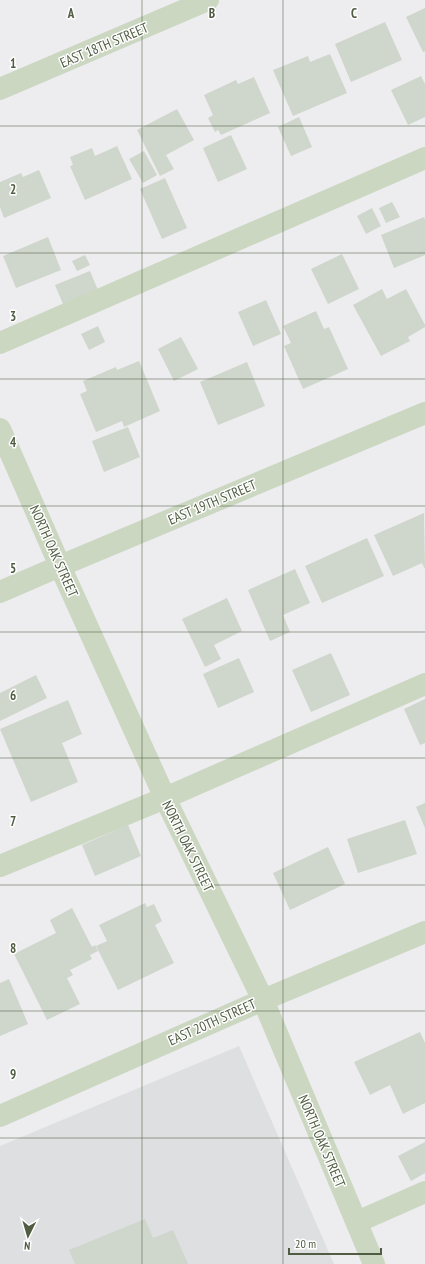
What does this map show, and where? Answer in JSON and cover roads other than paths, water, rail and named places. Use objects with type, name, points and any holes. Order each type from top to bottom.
[{"type":"street","name":"EAST 18TH STREET","points":[[0,89],[208,0]]},
{"type":"street","points":[[0,343],[425,158]]},
{"type":"street","name":"EAST 19TH STREET","points":[[0,592],[425,413]]},
{"type":"street","name":"NORTH OAK STREET","points":[[0,429],[165,798],[263,1000],[374,1264]]},
{"type":"street","points":[[0,866],[165,798],[425,684]]},
{"type":"street","name":"EAST 20TH STREET","points":[[0,1116],[263,1000],[425,932]]},
{"type":"street","points":[[357,1222],[425,1192]]}]
